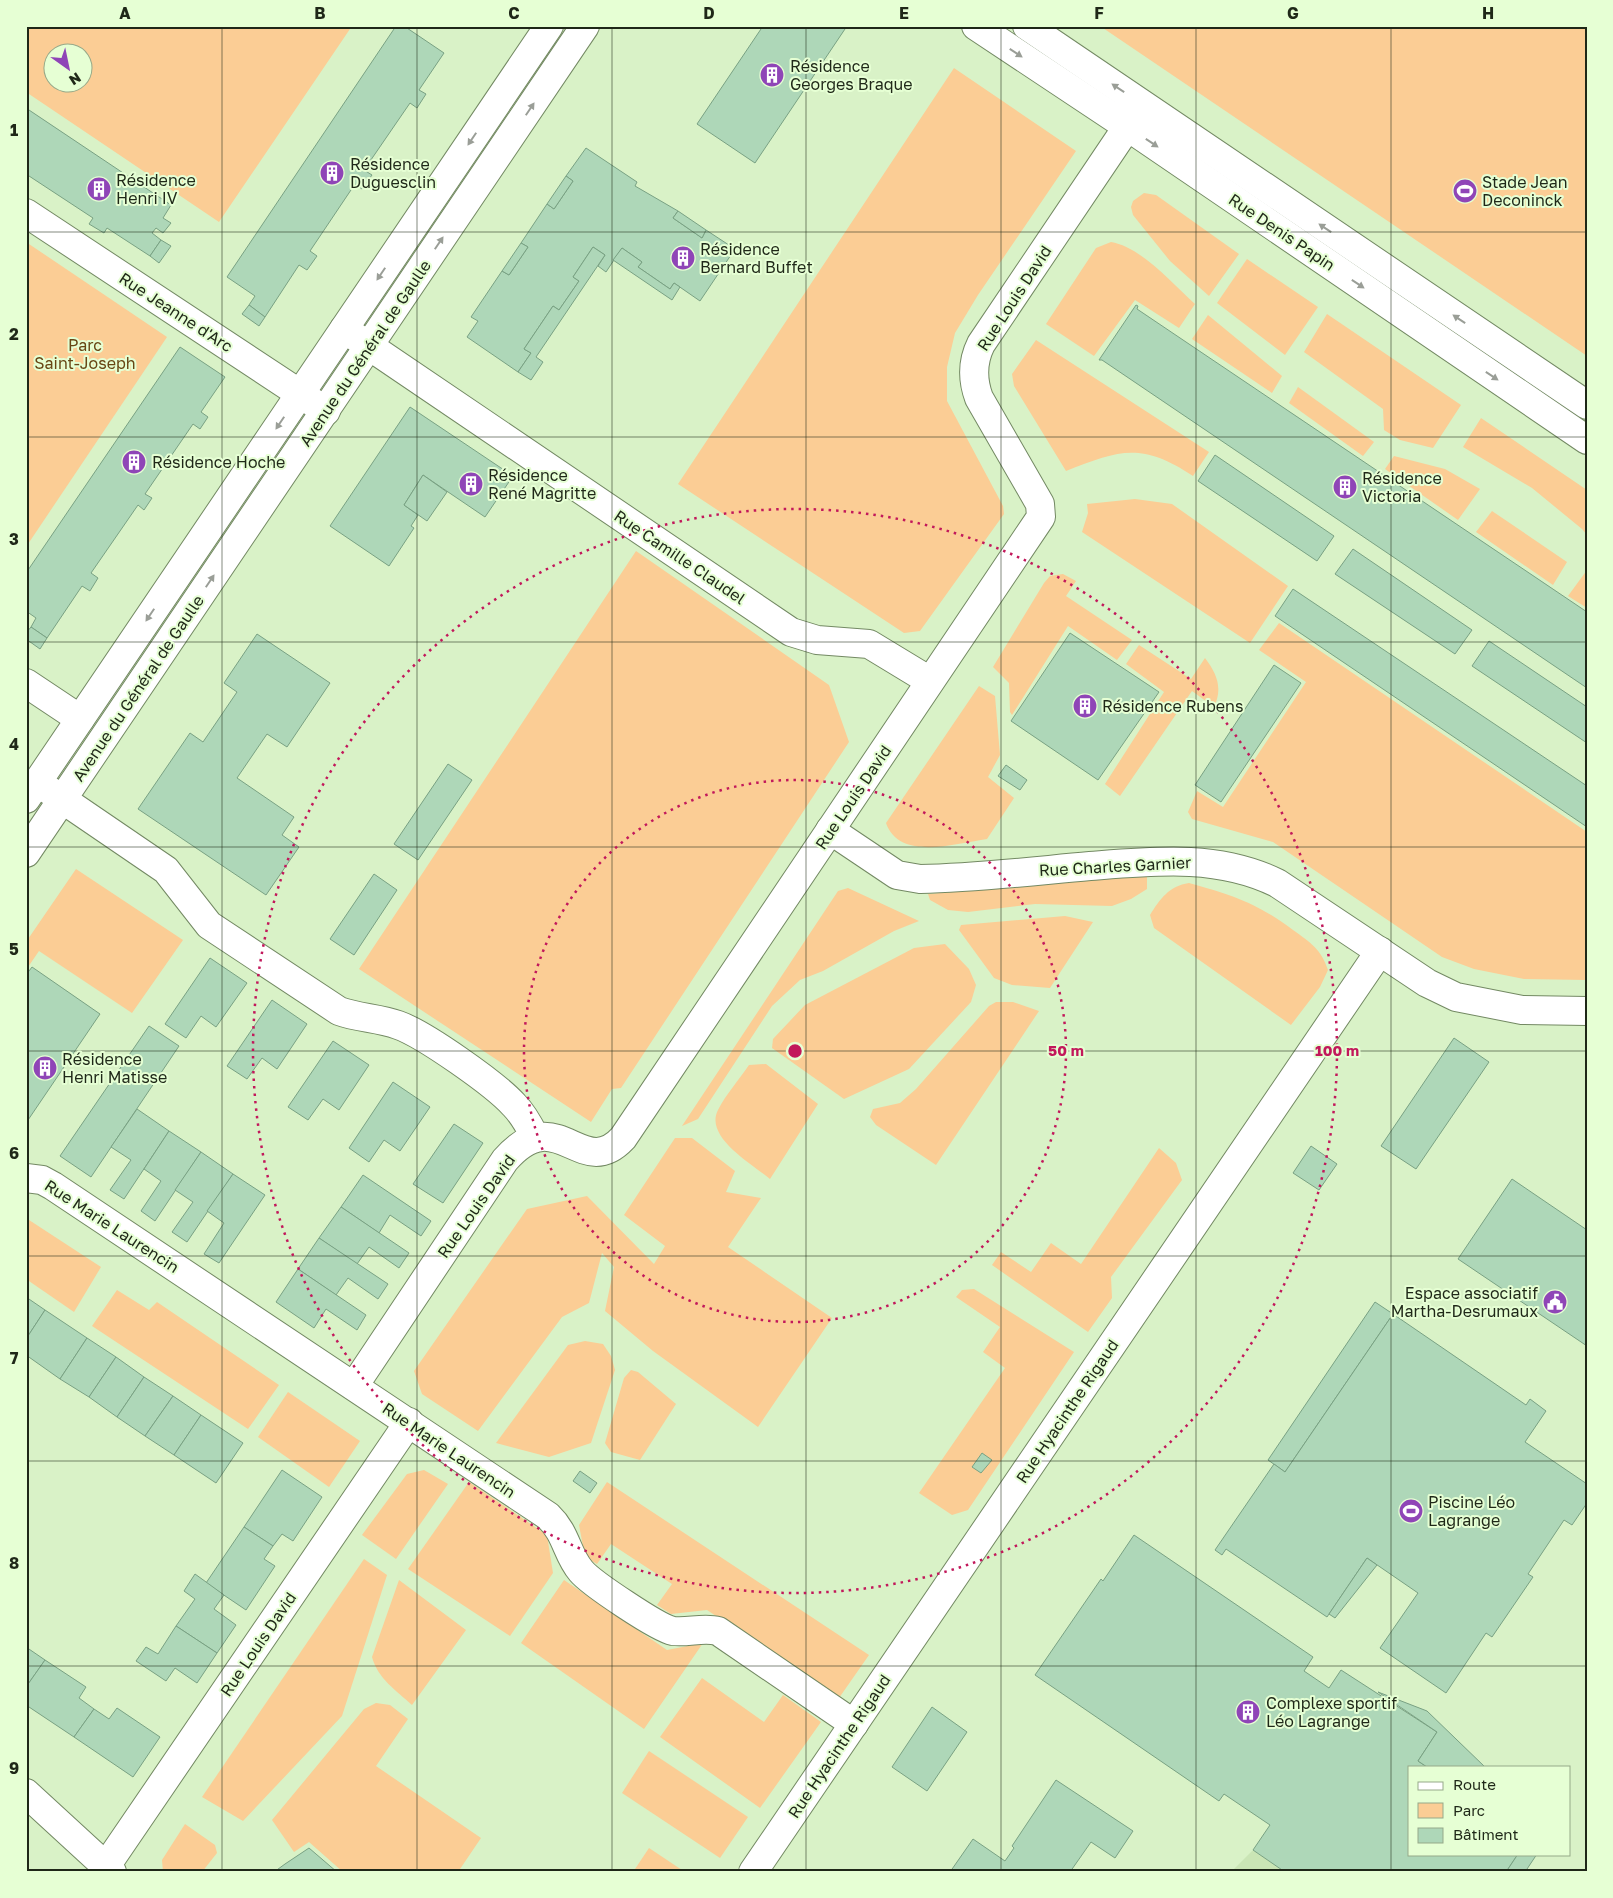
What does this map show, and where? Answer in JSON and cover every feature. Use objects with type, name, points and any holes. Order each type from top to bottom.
[{"type":"street","name":"Avenue du Général de Gaulle","points":[[32,790],[548,26]]},
{"type":"street","name":"Avenue du Général de Gaulle","points":[[26,853],[585,26]]},
{"type":"street","name":"Rue Denis Papin","points":[[976,26],[1128,127],[1587,440]]},
{"type":"street","name":"Rue Denis Papin","points":[[1026,26],[1587,405]]},
{"type":"street","name":"Rue Louis David","points":[[354,1386],[505,1160],[519,1145],[535,1137],[551,1136],[595,1153],[603,1152],[618,1144],[1042,513],[1040,504],[979,398],[973,370],[977,352],[1143,105]]},
{"type":"street","name":"Rue Jeanne d'Arc","points":[[26,212],[326,411]]},
{"type":"street","name":"Rue Camille Claudel","points":[[344,329],[791,632],[816,640],[869,644],[930,681]]},
{"type":"street","points":[[26,683],[80,719]]},
{"type":"street","points":[[32,790],[63,799],[166,870],[210,925],[339,1011],[355,1017],[398,1024],[420,1036],[506,1097],[524,1117],[535,1137]]},
{"type":"street","name":"Rue Charles Garnier","points":[[830,830],[897,875],[920,879],[1173,860],[1238,868],[1258,874],[1277,883],[1427,982],[1456,997],[1522,1010],[1587,1011]]},
{"type":"street","name":"Rue Hyacinthe Rigaud","points":[[753,1872],[1380,950]]},
{"type":"street","name":"Rue Marie Laurencin","points":[[26,1178],[42,1180],[53,1186],[548,1516],[560,1528],[581,1571],[657,1625],[674,1631],[704,1629],[718,1632],[854,1724]]},
{"type":"street","name":"Rue Louis David","points":[[109,1869],[409,1422]]},
{"type":"street","points":[[26,1793],[109,1869]]},
{"type":"shaded area","points":[[1253,1850],[1285,1872],[1231,1872]]},
{"type":"green space","points":[[26,26],[352,26],[219,222],[26,92]]},
{"type":"green space","name":"Stade Jean Deconinck","points":[[1100,26],[1587,26],[1587,356]]},
{"type":"green space","points":[[954,68],[1076,151],[978,295],[955,333],[947,367],[947,401],[1003,506],[1004,514],[920,631],[904,633],[678,484]]},
{"type":"green space","points":[[1144,193],[1156,195],[1239,254],[1209,296],[1170,261],[1133,215],[1131,207],[1133,201]]},
{"type":"green space","name":"Parc Saint-Joseph","points":[[26,242],[167,337],[26,547]]},
{"type":"green space","points":[[1111,242],[1122,245],[1145,258],[1195,304],[1179,328],[1135,300],[1094,356],[1046,324],[1096,248]]},
{"type":"green space","points":[[1247,259],[1318,307],[1285,355],[1217,303]]},
{"type":"green space","points":[[1327,314],[1461,405],[1433,448],[1400,440],[1384,430],[1383,409],[1304,352]]},
{"type":"green space","points":[[1208,315],[1282,376],[1272,393],[1192,339]]},
{"type":"green space","points":[[1036,340],[1209,452],[1193,476],[1159,458],[1130,453],[1101,458],[1066,471],[1014,386],[1012,374]]},
{"type":"green space","points":[[1298,387],[1374,442],[1363,456],[1289,403]]},
{"type":"green space","points":[[1481,418],[1587,490],[1587,535],[1532,488],[1463,447]]},
{"type":"green space","points":[[1394,456],[1445,469],[1480,489],[1458,520],[1385,469]]},
{"type":"green space","points":[[1135,499],[1172,504],[1288,586],[1250,643],[1082,532],[1088,513],[1087,504]]},
{"type":"green space","points":[[1492,511],[1567,562],[1553,585],[1476,532]]},
{"type":"green space","points":[[636,551],[829,685],[849,742],[621,1088],[612,1089],[591,1122],[359,969]]},
{"type":"green space","points":[[1587,570],[1587,608],[1568,596]]},
{"type":"green space","points":[[1063,574],[1076,581],[1066,596],[1132,640],[1117,660],[1068,626],[1012,715],[1010,712],[1009,683],[993,667],[1044,583],[1050,576]]},
{"type":"green space","points":[[1279,623],[1587,832],[1587,980],[1524,979],[1474,969],[1442,957],[1273,842],[1192,819],[1188,812],[1197,791],[1223,807],[1306,682],[1259,650]]},
{"type":"green space","points":[[1139,645],[1191,679],[1205,658],[1213,670],[1217,681],[1218,694],[1214,707],[1192,691],[1120,796],[1105,784],[1164,692],[1126,664]]},
{"type":"green space","points":[[979,686],[995,696],[1000,755],[988,777],[1014,798],[987,839],[930,847],[903,843],[893,835],[886,823]]},
{"type":"green space","points":[[76,869],[183,940],[132,1013],[39,951],[26,970],[26,942]]},
{"type":"green space","points":[[1147,875],[1147,889],[1131,899],[1112,906],[1035,904],[968,912],[948,910],[930,900],[928,894]]},
{"type":"green space","points":[[1189,883],[1256,906],[1293,930],[1319,952],[1328,970],[1320,987],[1291,1025],[1154,928],[1150,915],[1158,904],[1171,890]]},
{"type":"green space","points":[[848,888],[919,921],[894,931],[823,971],[800,980],[772,1006],[698,1119],[682,1126],[838,891]]},
{"type":"green space","points":[[1065,916],[1093,922],[1050,988],[1012,985],[994,978],[959,930],[961,925]]},
{"type":"green space","points":[[945,944],[969,969],[976,985],[971,1002],[909,1069],[844,1099],[772,1048],[773,1039],[805,1005],[914,948]]},
{"type":"green space","points":[[996,1002],[1013,1002],[1039,1011],[936,1165],[876,1125],[870,1117],[873,1109],[900,1103],[916,1089],[989,1006]]},
{"type":"green space","points":[[766,1064],[818,1104],[770,1179],[732,1149],[718,1130],[715,1120],[721,1104],[749,1065]]},
{"type":"green space","points":[[675,1138],[692,1138],[735,1171],[726,1192],[761,1198],[728,1247],[832,1318],[758,1427],[653,1351],[605,1311],[614,1267],[602,1253],[589,1303],[562,1317],[478,1431],[422,1394],[414,1371],[527,1209],[587,1196],[654,1264],[665,1246],[624,1215]]},
{"type":"green space","points":[[1159,1148],[1176,1163],[1182,1180],[1111,1277],[1112,1298],[1088,1332],[992,1265],[1001,1252],[1031,1272],[1051,1243],[1081,1264]]},
{"type":"green space","points":[[26,1218],[101,1267],[74,1312],[26,1279]]},
{"type":"green space","points":[[974,1289],[1074,1352],[968,1510],[952,1515],[919,1493],[1005,1368],[983,1352],[1000,1327],[956,1297],[962,1290]]},
{"type":"green space","points":[[117,1290],[149,1310],[157,1302],[279,1385],[248,1429],[92,1326]]},
{"type":"green space","points":[[585,1341],[603,1344],[611,1356],[615,1370],[591,1443],[549,1457],[496,1443],[568,1345]]},
{"type":"green space","points":[[631,1370],[638,1372],[676,1404],[640,1460],[611,1452],[605,1443],[624,1378]]},
{"type":"green space","points":[[288,1392],[360,1441],[329,1487],[258,1437]]},
{"type":"green space","points":[[424,1470],[448,1484],[396,1559],[362,1535],[407,1474]]},
{"type":"green space","points":[[469,1482],[547,1535],[553,1573],[510,1636],[408,1569]]},
{"type":"green space","points":[[607,1482],[869,1655],[839,1698],[707,1610],[671,1614],[657,1605],[672,1584],[611,1544],[597,1564],[585,1557],[579,1525]]},
{"type":"green space","points":[[364,1559],[387,1575],[342,1716],[243,1821],[202,1797]]},
{"type":"green space","points":[[399,1580],[466,1630],[412,1705],[383,1678],[372,1657]]},
{"type":"green space","points":[[564,1580],[667,1650],[703,1643],[644,1729],[521,1643]]},
{"type":"green space","points":[[702,1678],[764,1722],[783,1695],[821,1722],[760,1808],[660,1737]]},
{"type":"green space","points":[[376,1703],[390,1705],[408,1719],[376,1766],[481,1838],[458,1872],[343,1872],[309,1842],[294,1852],[272,1820],[364,1709]]},
{"type":"green space","points":[[649,1751],[748,1817],[720,1858],[622,1793]]},
{"type":"green space","points":[[185,1824],[215,1845],[217,1853],[202,1872],[163,1872],[162,1860]]},
{"type":"green space","points":[[649,1848],[685,1872],[633,1872]]},
{"type":"building","name":"Résidence Duguesclin","points":[[396,26],[404,26],[444,53],[419,90],[426,94],[417,108],[410,103],[364,170],[372,175],[362,189],[355,184],[310,251],[317,256],[307,270],[299,265],[265,317],[249,305],[255,296],[227,277]]},
{"type":"building","name":"Résidence Georges Braque","points":[[763,26],[847,26],[755,163],[697,124]]},
{"type":"building","name":"Résidence Henri IV","points":[[26,108],[171,205],[163,218],[171,223],[163,233],[156,228],[152,233],[161,240],[150,256],[107,228],[104,233],[89,224],[93,218],[26,174]]},
{"type":"building","name":"Résidence Bernard Buffet","points":[[586,148],[637,182],[635,186],[678,211],[673,218],[702,238],[706,230],[735,249],[700,301],[674,283],[670,289],[638,267],[642,262],[622,248],[606,272],[598,266],[605,255],[593,247],[573,277],[579,281],[559,310],[553,306],[524,349],[531,353],[518,372],[467,337],[478,321],[471,317],[502,271],[509,275],[528,247],[521,243],[547,204],[554,209],[573,181],[566,176]]},
{"type":"building","points":[[566,176],[573,181],[554,209],[547,204]]},
{"type":"building","points":[[678,211],[706,230],[702,238],[673,218]]},
{"type":"building","points":[[161,240],[171,246],[159,263],[150,256]]},
{"type":"building","points":[[521,243],[528,247],[509,275],[502,271]]},
{"type":"building","points":[[593,247],[605,255],[536,357],[543,362],[531,380],[518,372],[531,353],[524,349],[553,306],[559,310],[579,281],[573,277]]},
{"type":"building","points":[[622,248],[642,262],[638,267],[670,289],[674,283],[680,287],[672,300],[613,260]]},
{"type":"building","points":[[249,305],[265,317],[259,326],[242,314]]},
{"type":"building","name":"Résidence Victoria","points":[[1136,305],[1138,306],[1137,309],[1587,612],[1587,688],[1102,360],[1099,360]]},
{"type":"building","name":"Résidence Hoche","points":[[180,347],[225,377],[201,412],[208,417],[200,429],[193,424],[145,494],[152,498],[144,510],[138,505],[91,573],[98,578],[90,591],[82,586],[47,638],[31,627],[36,618],[26,611],[26,573]]},
{"type":"building","name":"Résidence René Magritte","points":[[410,407],[513,476],[485,517],[423,475],[404,505],[418,515],[411,526],[414,528],[389,566],[330,526]]},
{"type":"building","points":[[1215,455],[1334,536],[1317,561],[1198,481]]},
{"type":"building","points":[[423,475],[447,492],[427,521],[404,505]]},
{"type":"building","points":[[1353,549],[1472,630],[1455,654],[1335,574]]},
{"type":"building","points":[[1293,589],[1587,786],[1587,827],[1275,616]]},
{"type":"building","points":[[31,627],[47,638],[40,649],[26,639],[26,633]]},
{"type":"building","name":"Résidence Rubens","points":[[1070,633],[1159,692],[1098,780],[1011,721]]},
{"type":"building","points":[[257,634],[330,683],[287,747],[267,734],[237,778],[294,817],[282,835],[299,847],[266,895],[138,809],[190,733],[203,742],[237,692],[224,683]]},
{"type":"building","points":[[1489,641],[1587,707],[1587,743],[1472,666]]},
{"type":"building","points":[[1274,665],[1301,683],[1221,802],[1195,785]]},
{"type":"building","points":[[448,764],[472,780],[418,860],[394,844]]},
{"type":"building","points":[[1006,765],[1027,780],[1020,790],[998,776]]},
{"type":"building","points":[[374,874],[397,890],[354,955],[330,939]]},
{"type":"building","points":[[210,958],[247,983],[216,1027],[201,1016],[186,1038],[165,1024]]},
{"type":"building","name":"Résidence Henri Matisse","points":[[32,967],[100,1014],[26,1123],[26,975]]},
{"type":"building","points":[[272,1000],[307,1024],[277,1069],[262,1058],[247,1079],[227,1066]]},
{"type":"building","points":[[149,1026],[179,1046],[91,1177],[60,1156]]},
{"type":"building","points":[[1454,1038],[1489,1062],[1416,1169],[1381,1146]]},
{"type":"building","points":[[333,1041],[369,1065],[339,1110],[323,1099],[308,1120],[288,1107]]},
{"type":"building","points":[[393,1082],[430,1107],[400,1151],[384,1140],[369,1162],[349,1148]]},
{"type":"building","points":[[137,1109],[169,1131],[124,1199],[110,1190],[131,1160],[111,1147]]},
{"type":"building","points":[[454,1124],[483,1143],[443,1203],[413,1184]]},
{"type":"building","points":[[169,1131],[201,1152],[155,1221],[141,1211],[161,1181],[144,1169]]},
{"type":"building","points":[[1311,1146],[1337,1164],[1319,1190],[1293,1173]]},
{"type":"building","points":[[201,1152],[233,1174],[187,1242],[172,1232],[193,1202],[175,1190]]},
{"type":"building","points":[[233,1174],[265,1195],[219,1263],[204,1254],[224,1223],[207,1211]]},
{"type":"building","points":[[363,1175],[431,1221],[421,1236],[390,1215],[379,1233],[341,1207]]},
{"type":"building","name":"Espace associatif Martha-Desrumaux","points":[[1512,1179],[1587,1230],[1587,1346],[1458,1259]]},
{"type":"building","points":[[341,1207],[409,1253],[399,1268],[369,1247],[357,1264],[319,1238]]},
{"type":"building","points":[[319,1238],[388,1284],[378,1299],[348,1278],[336,1295],[298,1269]]},
{"type":"building","points":[[298,1269],[366,1315],[357,1330],[326,1309],[314,1328],[276,1302]]},
{"type":"building","points":[[26,1297],[45,1310],[26,1339]]},
{"type":"building","points":[[1375,1302],[1393,1314],[1285,1472],[1268,1460]]},
{"type":"building","points":[[45,1310],[87,1338],[60,1379],[26,1355],[26,1339]]},
{"type":"building","name":"Piscine Léo Lagrange","points":[[1393,1314],[1526,1405],[1530,1399],[1546,1411],[1525,1442],[1587,1484],[1587,1503],[1572,1525],[1564,1520],[1528,1574],[1533,1577],[1492,1637],[1486,1633],[1446,1693],[1380,1648],[1418,1593],[1367,1558],[1327,1617],[1226,1549],[1222,1555],[1215,1550],[1274,1464],[1285,1472]]},
{"type":"building","points":[[87,1338],[116,1357],[89,1397],[60,1379]]},
{"type":"building","points":[[116,1357],[144,1377],[117,1417],[89,1397]]},
{"type":"building","points":[[144,1377],[173,1396],[145,1436],[117,1417]]},
{"type":"building","points":[[173,1396],[201,1415],[174,1455],[145,1436]]},
{"type":"building","points":[[201,1415],[243,1443],[216,1483],[174,1455]]},
{"type":"building","points":[[982,1453],[992,1460],[981,1473],[972,1467]]},
{"type":"building","points":[[282,1470],[322,1497],[293,1541],[282,1534],[273,1546],[244,1527]]},
{"type":"building","points":[[580,1471],[597,1483],[590,1493],[573,1481]]},
{"type":"building","points":[[244,1527],[273,1546],[264,1559],[275,1566],[246,1610],[206,1583]]},
{"type":"building","name":"Complexe sportif Léo Lagrange","points":[[1134,1535],[1313,1657],[1304,1671],[1329,1688],[1341,1670],[1437,1732],[1418,1761],[1426,1766],[1408,1766],[1408,1856],[1517,1856],[1506,1872],[1285,1872],[1253,1850],[1270,1825],[1224,1794],[1219,1801],[1035,1675],[1101,1579],[1103,1581]]},
{"type":"building","points":[[1367,1558],[1377,1565],[1335,1618],[1329,1614]]},
{"type":"building","points":[[195,1574],[224,1595],[214,1609],[236,1625],[217,1653],[176,1626],[195,1599],[184,1591]]},
{"type":"building","points":[[176,1626],[217,1653],[197,1683],[175,1668],[166,1681],[136,1661],[146,1647],[158,1654]]},
{"type":"building","points":[[26,1647],[45,1660],[26,1687]]},
{"type":"building","points":[[45,1660],[86,1687],[79,1698],[94,1709],[74,1737],[26,1705],[26,1687]]},
{"type":"building","points":[[1378,1692],[1427,1711],[1484,1766],[1426,1766],[1418,1761],[1437,1732]]},
{"type":"building","points":[[932,1707],[967,1732],[927,1791],[892,1767]]},
{"type":"building","points":[[117,1708],[160,1737],[133,1777],[74,1737],[94,1709],[109,1719]]},
{"type":"building","points":[[1056,1780],[1133,1831],[1115,1858],[1091,1842],[1070,1872],[950,1872],[973,1839],[1005,1861],[1014,1848],[1012,1846]]},
{"type":"building","points":[[309,1848],[337,1872],[274,1872],[285,1864]]},
{"type":"building","points":[[1517,1856],[1536,1856],[1525,1872],[1506,1872]]},
{"type":"place","name":"Résidence Georges Braque","points":[[772,75]]},
{"type":"place","name":"Résidence Duguesclin","points":[[332,173]]},
{"type":"place","name":"Résidence Henri IV","points":[[99,189]]},
{"type":"place","name":"Stade Jean Deconinck","points":[[1465,191]]},
{"type":"place","name":"Résidence Bernard Buffet","points":[[683,258]]},
{"type":"place","name":"Résidence Hoche","points":[[134,462]]},
{"type":"place","name":"Résidence René Magritte","points":[[471,484]]},
{"type":"place","name":"Résidence Victoria","points":[[1345,487]]},
{"type":"place","name":"Résidence Rubens","points":[[1085,706]]},
{"type":"place","name":"Résidence Henri Matisse","points":[[45,1068]]},
{"type":"place","name":"Espace associatif Martha-Desrumaux","points":[[1555,1302]]},
{"type":"place","name":"Piscine Léo Lagrange","points":[[1411,1511]]},
{"type":"place","name":"Complexe sportif Léo Lagrange","points":[[1248,1712]]}]
